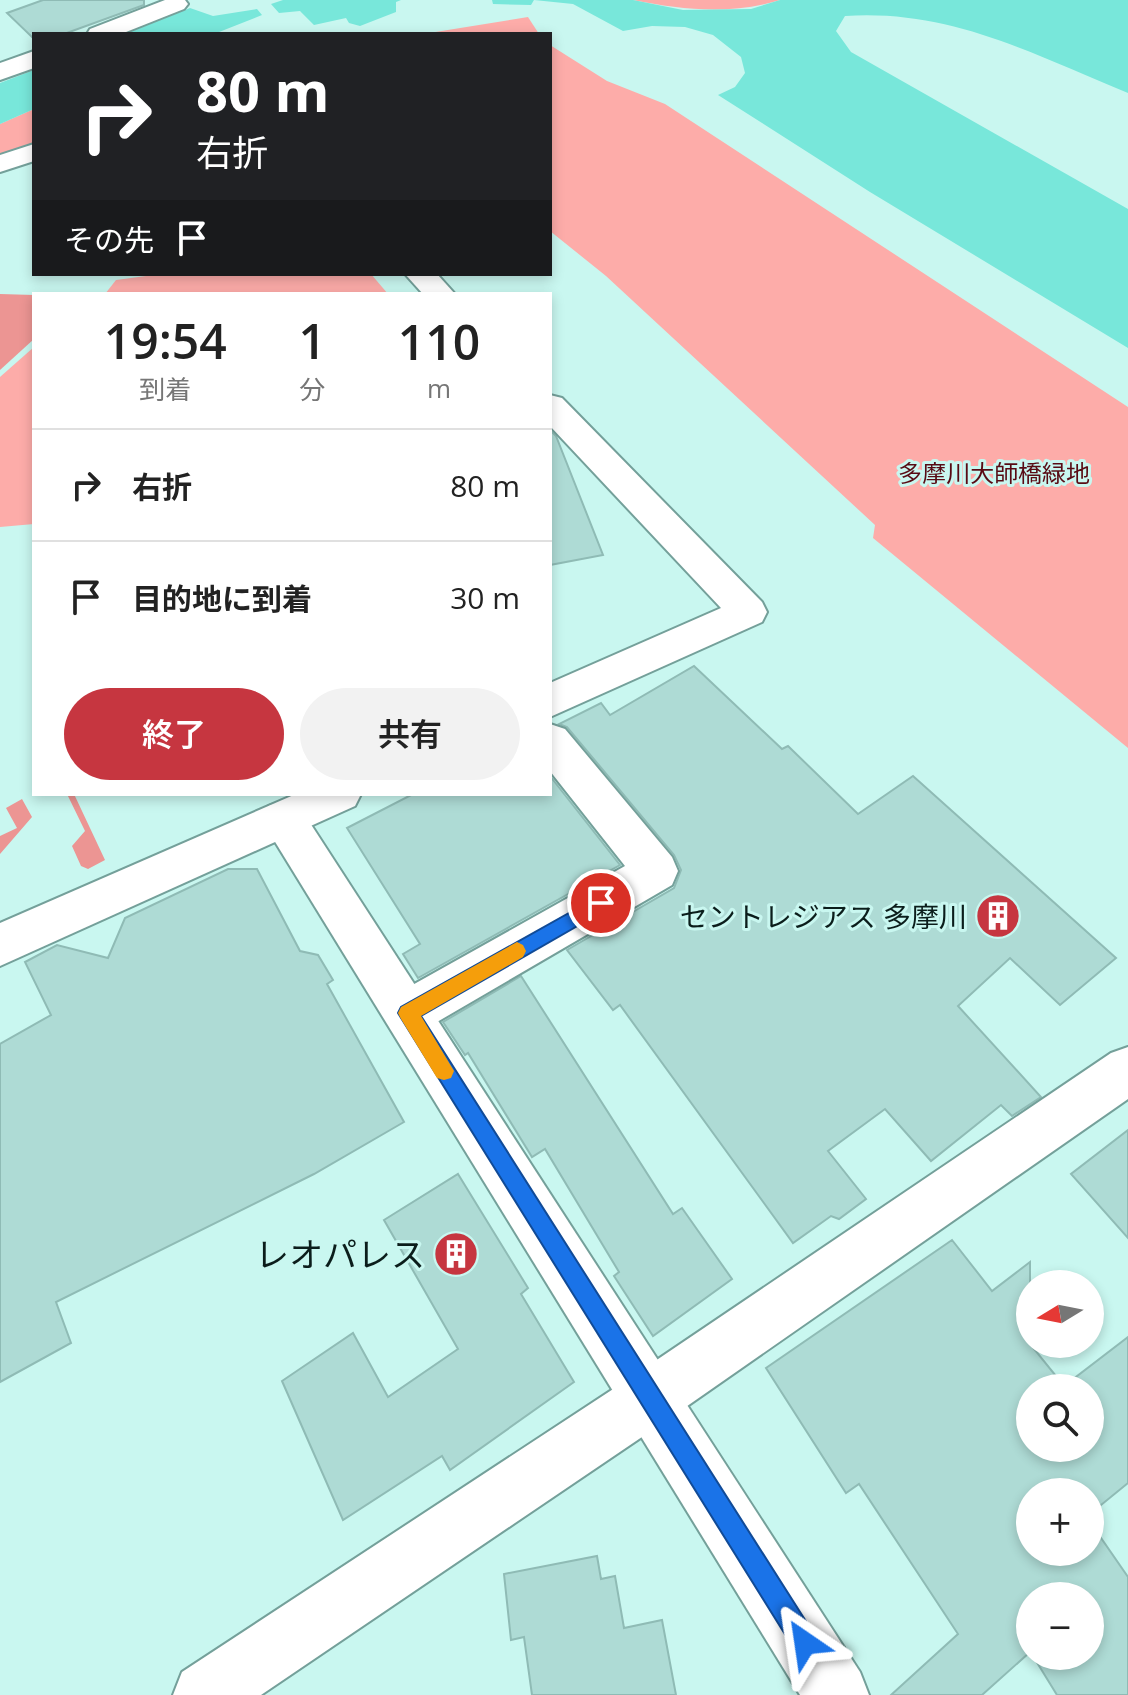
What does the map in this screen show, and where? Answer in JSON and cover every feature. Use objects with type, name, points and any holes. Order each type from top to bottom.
[{"type":"street","points":[[104,32],[176,4]]},
{"type":"street","points":[[0,72],[32,60]]},
{"type":"street","points":[[0,164],[32,153]]},
{"type":"street","points":[[422,276],[438,292]]},
{"type":"street","points":[[552,408],[748,612],[552,700]]},
{"type":"street","points":[[408,1013],[656,871],[552,743]]},
{"type":"street","points":[[0,945],[336,796]]},
{"type":"street","points":[[284,819],[837,1695]]},
{"type":"street","points":[[205,1695],[650,1398],[1128,1070]]},
{"type":"green space","points":[[633,0],[780,0],[743,8],[707,9]]},
{"type":"green space","points":[[528,17],[538,32],[435,32]]},
{"type":"green space","name":"多摩川大師橋緑地","points":[[552,46],[607,81],[665,104],[1128,407],[1128,748],[873,538],[875,525],[606,276],[552,233]]},
{"type":"green space","points":[[32,110],[32,153],[0,163],[0,124]]},
{"type":"green space","points":[[146,276],[373,276],[386,292],[107,292],[116,280]]},
{"type":"green space","points":[[32,349],[32,524],[0,527],[0,377]]},
{"type":"shaded area","points":[[0,294],[32,295],[32,341],[0,370]]},
{"type":"shaded area","points":[[68,796],[75,796],[105,860],[88,869],[81,866],[72,846],[85,831]]},
{"type":"shaded area","points":[[22,799],[32,817],[0,854],[0,836],[17,828],[6,808]]},
{"type":"water","points":[[283,0],[401,0],[396,2],[396,12],[360,26],[349,23],[346,18],[314,25],[300,11],[279,13],[271,4]]},
{"type":"water","points":[[492,0],[534,0],[531,5],[493,4]]},
{"type":"water","points":[[534,0],[633,0],[683,10],[751,9],[780,0],[1128,0],[1128,93],[1024,50],[956,27],[883,16],[845,16],[836,31],[851,52],[1128,209],[1128,348],[870,192],[718,95],[735,87],[745,73],[741,57],[713,35],[685,27],[652,26],[623,31],[573,4]]},
{"type":"water","points":[[190,8],[213,16],[257,9],[262,15],[219,32],[130,32]]},
{"type":"water","points":[[32,71],[32,110],[0,124],[0,83]]},
{"type":"building","points":[[43,0],[144,0],[144,5],[70,32],[32,32],[32,37],[7,13]]},
{"type":"building","points":[[552,432],[556,436],[603,555],[552,565]]},
{"type":"building","points":[[694,666],[782,749],[788,746],[858,814],[913,776],[1116,958],[1060,1005],[1010,958],[958,1006],[1041,1097],[1012,1116],[1001,1105],[931,1161],[885,1109],[828,1151],[866,1199],[839,1219],[831,1216],[793,1243],[620,1005],[613,1010],[567,950],[674,888],[681,870],[674,855],[567,727],[559,724],[601,703],[610,715]]},
{"type":"building","points":[[552,779],[620,865],[418,978],[403,954],[420,944],[347,828],[409,796],[552,796]]},
{"type":"building","points":[[228,869],[257,869],[300,951],[318,955],[333,980],[327,984],[404,1122],[314,1174],[56,1302],[71,1343],[0,1382],[0,1044],[51,1015],[25,962],[57,945],[108,958],[125,918]]},
{"type":"building","points":[[521,976],[673,1214],[682,1208],[732,1279],[653,1336],[614,1276],[619,1272],[545,1149],[532,1157],[468,1053],[465,1055],[443,1022]]},
{"type":"building","points":[[1128,1130],[1128,1238],[1071,1174]]},
{"type":"building","points":[[458,1174],[528,1288],[521,1294],[574,1382],[450,1470],[442,1456],[343,1520],[282,1381],[353,1333],[388,1397],[458,1349],[384,1220]]},
{"type":"building","points":[[952,1240],[992,1291],[1016,1273],[1016,1358],[1041,1358],[1054,1374],[1016,1374],[1016,1462],[1104,1462],[1104,1374],[1080,1374],[1128,1337],[1128,1483],[1104,1503],[1104,1478],[1016,1478],[1016,1566],[1104,1566],[1104,1542],[1128,1577],[1128,1695],[1057,1695],[1042,1670],[1104,1670],[1104,1582],[1016,1582],[1016,1665],[982,1695],[891,1695],[958,1634],[859,1484],[846,1493],[766,1368]]},
{"type":"building","points":[[1030,1262],[1030,1270],[1020,1270]]},
{"type":"building","points":[[597,1556],[601,1579],[615,1576],[624,1628],[662,1620],[676,1695],[532,1695],[524,1637],[511,1640],[504,1574]]},
{"type":"slow traffic","points":[[444,1071],[408,1013],[517,951]]},
{"type":"place","name":"セントレジアス 多摩川","points":[[998,916]]},
{"type":"place","name":"レオパレス","points":[[456,1254]]},
{"type":"route","points":[[601,903],[408,1013],[805,1643]]}]
